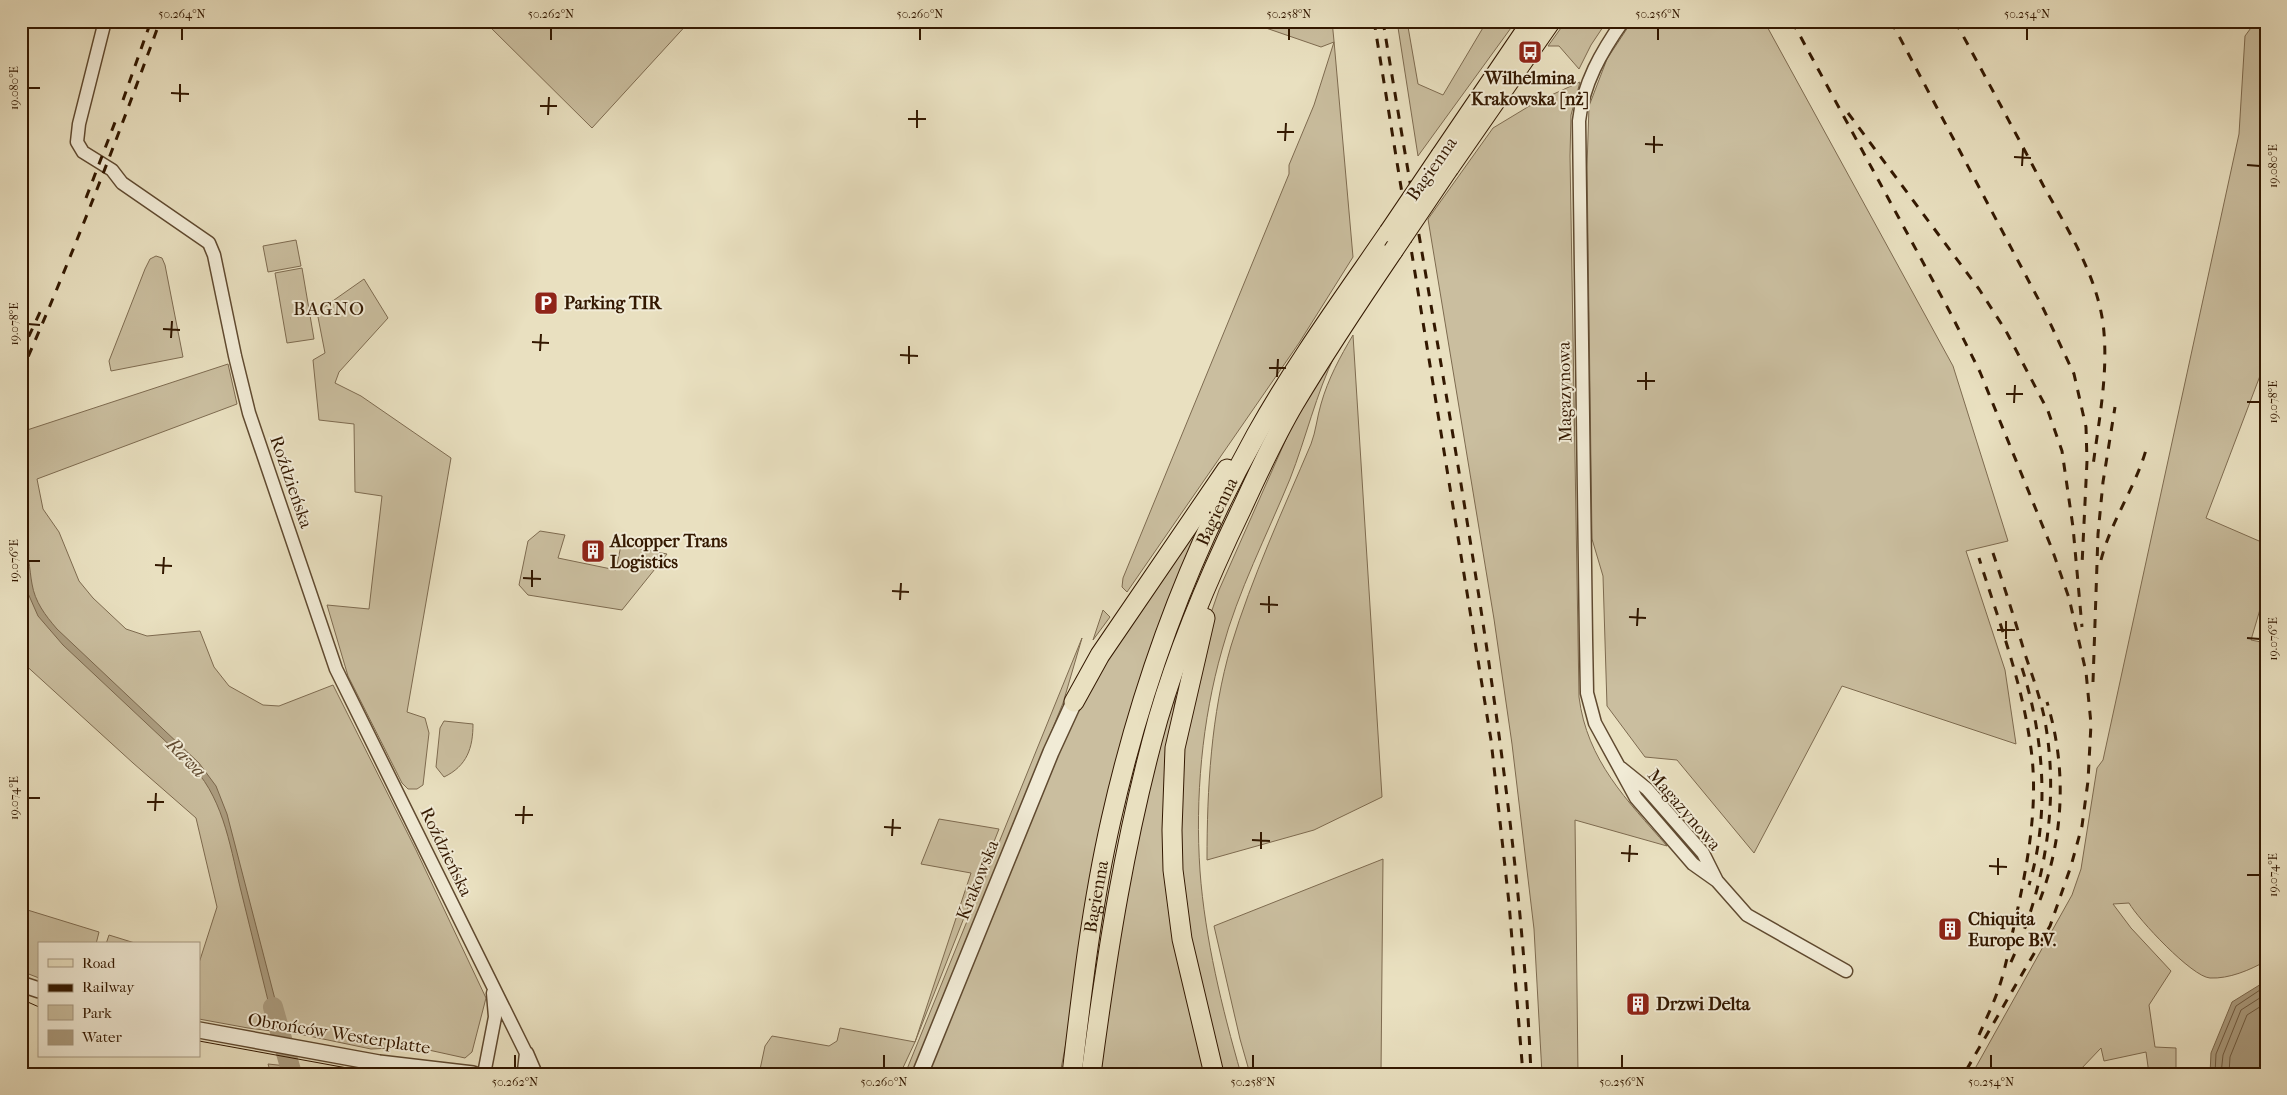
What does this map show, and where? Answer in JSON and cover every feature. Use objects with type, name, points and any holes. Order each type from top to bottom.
[{"type":"main road","name":"Bagienna","points":[[1072,1074],[1090,937],[1103,860],[1122,774],[1146,689],[1205,537],[1255,436],[1297,367],[1358,278],[1385,251],[1445,161],[1532,21]]},
{"type":"main road","name":"Bagienna","points":[[1091,1074],[1111,929],[1123,862],[1140,788],[1159,717],[1179,657],[1225,543],[1293,406],[1379,272],[1389,232],[1551,21]]},
{"type":"main road","points":[[1074,702],[1100,655],[1130,610],[1234,458],[1255,436]]},
{"type":"main road","points":[[1214,1074],[1182,939],[1173,870],[1172,830],[1175,748],[1194,662],[1225,543]]},
{"type":"street","name":"Roździeńska","points":[[105,21],[79,124],[77,142],[83,152],[112,170],[122,183],[208,243],[214,255],[235,356],[258,441],[336,669],[536,1074]]},
{"type":"street","name":"Magazynowa","points":[[1623,21],[1607,44],[1591,75],[1582,102],[1579,131],[1587,693],[1592,715],[1601,737],[1619,766],[1647,789],[1703,853],[1717,881],[1738,906],[1753,920],[1846,970]]},
{"type":"street","name":"Krakowska","points":[[920,1074],[1051,752],[1074,702]]},
{"type":"street","points":[[21,984],[38,990]]},
{"type":"street","name":"Roździeńska","points":[[484,1074],[495,1017],[492,986]]},
{"type":"street","name":"Obrońców Westerplatte","points":[[200,1030],[379,1063],[473,1074]]},
{"type":"street","points":[[521,1074],[524,1071],[526,1053]]},
{"type":"green space","points":[[484,21],[690,21],[592,128]]},
{"type":"green space","points":[[1265,21],[1332,21],[1334,41],[1353,257],[1299,343],[1127,592],[1122,587],[1123,578],[1289,174],[1289,165],[1314,105],[1334,42],[1321,47],[1263,27]]},
{"type":"green space","points":[[1397,21],[1407,21],[1418,84],[1443,95],[1487,21],[1516,21],[1418,156]]},
{"type":"green space","points":[[1566,21],[1607,21],[1591,45],[1579,69],[1559,46],[1548,46]]},
{"type":"green space","points":[[1632,21],[1764,21],[1953,366],[2008,541],[1966,551],[2005,670],[2016,744],[1842,686],[1754,853],[1677,760],[1645,757],[1607,706],[1603,576],[1592,539],[1587,167],[1589,106],[1607,59]]},
{"type":"green space","points":[[2256,21],[2266,21],[2266,360],[2206,518],[2266,544],[2266,589],[2251,640],[2266,643],[2266,961],[2246,971],[2210,978],[2191,968],[2166,946],[2129,903],[2113,904],[2131,928],[2171,971],[2149,1005],[2155,1047],[2176,1048],[2176,1074],[2149,1074],[2146,1052],[2104,1061],[2101,1048],[2080,1070],[2071,1074],[1972,1074],[2072,895],[2081,869],[2097,768],[2103,760],[2239,134],[2245,36]]},
{"type":"green space","points":[[1580,82],[1571,115],[1570,156],[1579,697],[1583,720],[1590,741],[1600,760],[1624,796],[1667,846],[1575,820],[1578,1074],[1542,1074],[1534,929],[1512,744],[1494,619],[1428,219],[1493,128],[1536,102]]},
{"type":"green space","points":[[296,240],[301,266],[268,272],[263,246]]},
{"type":"green space","points":[[156,256],[162,258],[165,265],[183,357],[111,371],[109,361],[145,269],[150,259]]},
{"type":"green space","points":[[302,268],[314,339],[287,343],[275,273]]},
{"type":"green space","points":[[364,279],[388,318],[339,372],[335,383],[361,396],[451,458],[407,712],[425,718],[429,733],[423,785],[417,789],[408,789],[402,783],[348,676],[327,605],[369,609],[382,496],[355,492],[354,424],[319,420],[313,360],[325,353],[317,312]]},
{"type":"green space","points":[[1353,335],[1382,797],[1314,830],[1207,860],[1209,779],[1215,725],[1224,672],[1231,646],[1258,569],[1311,444],[1327,386]]},
{"type":"green space","points":[[1335,355],[1322,385],[1296,464],[1236,606],[1222,650],[1209,704],[1199,787],[1199,843],[1202,897],[1215,973],[1241,1074],[1220,1074],[1191,951],[1180,870],[1181,764],[1210,616],[1219,590],[1291,428],[1315,382]]},
{"type":"green space","points":[[228,364],[237,404],[37,479],[43,509],[59,532],[79,581],[93,598],[126,629],[147,636],[200,631],[214,667],[229,686],[263,705],[279,706],[333,685],[416,850],[486,998],[472,1052],[465,1058],[415,1047],[371,1049],[304,1035],[200,1019],[200,960],[217,907],[196,818],[21,661],[21,432]]},
{"type":"green space","points":[[1205,511],[1170,605],[1072,1012],[1060,1074],[926,1074],[1060,746],[1095,678]]},
{"type":"green space","points":[[540,531],[565,535],[558,558],[616,570],[621,545],[667,554],[622,610],[528,595],[519,585],[528,541]]},
{"type":"green space","points":[[1103,610],[1110,617],[1093,640]]},
{"type":"green space","points":[[1082,638],[1063,703],[912,1074],[905,1074]]},
{"type":"green space","points":[[1177,685],[1167,763],[1206,1074],[1101,1074],[1107,1007],[1149,779]]},
{"type":"green space","points":[[444,721],[473,724],[472,741],[467,755],[452,773],[444,777],[436,767],[440,728]]},
{"type":"green space","points":[[939,819],[999,829],[915,1042],[971,873],[921,864]]},
{"type":"green space","points":[[1383,859],[1381,1074],[1250,1074],[1214,926]]},
{"type":"green space","points":[[21,908],[99,932],[96,942],[38,942],[38,978],[21,971]]},
{"type":"green space","points":[[109,935],[132,942],[107,942]]},
{"type":"green space","points":[[840,1028],[915,1042],[900,1074],[759,1074],[765,1046],[772,1036],[829,1046],[837,1041]]},
{"type":"green space","points":[[268,1064],[287,1066],[290,1074],[271,1074]]},
{"type":"green space","points":[[294,1067],[320,1072],[324,1074],[296,1074]]},
{"type":"water","points":[[21,539],[28,555],[35,597],[48,619],[199,763],[216,786],[227,814],[284,1034],[276,1033],[226,828],[213,796],[205,781],[194,768],[63,645],[38,616],[27,591]]},
{"type":"water","points":[[2266,981],[2266,1074],[2210,1074],[2211,1053],[2232,1002]]},
{"type":"waterway","name":"Rawa","points":[[273,1007],[292,1074]]},
{"type":"tram line","points":[[21,999],[38,1007]]},
{"type":"tram line","points":[[200,1041],[380,1074]]},
{"type":"railway","points":[[123,100],[151,21]]},
{"type":"railway","points":[[21,373],[94,198],[160,21]]},
{"type":"railway","points":[[1374,21],[1491,740],[1509,903],[1523,1074]]},
{"type":"railway","points":[[1383,21],[1462,488],[1494,697],[1520,912],[1531,1074]]},
{"type":"railway","points":[[1792,21],[1951,314],[1980,372],[2052,549],[2069,598],[2086,672],[2091,724],[2088,781],[2082,826],[2071,866],[2050,926],[1964,1074]]},
{"type":"railway","points":[[1891,21],[2043,308],[2074,374],[2086,427],[2087,461],[2082,565]]},
{"type":"railway","points":[[1955,21],[2071,235],[2094,287],[2103,323],[2105,359],[2093,466]]},
{"type":"railway","points":[[1848,113],[1979,289],[2006,331],[2048,411],[2062,451],[2073,527],[2082,627]]},
{"type":"railway","points":[[86,198],[117,117]]},
{"type":"railway","points":[[21,353],[41,310]]},
{"type":"railway","points":[[2093,682],[2098,534],[2103,482],[2115,407]]},
{"type":"railway","points":[[2101,560],[2105,546],[2136,478],[2146,450]]},
{"type":"railway","points":[[1993,553],[2040,699],[2050,757],[2051,788],[2046,848],[2032,907],[2010,964]]},
{"type":"railway","points":[[1979,558],[2021,695],[2030,742],[2034,788],[2031,835],[2009,951],[1997,993],[1979,1035]]},
{"type":"railway","points":[[2022,668],[2035,721],[2042,776],[2040,831],[2029,885]]},
{"type":"railway","points":[[2040,900],[2054,851],[2060,802],[2058,752],[2047,702]]},
{"type":"place","name":"Wilhelmina Krakowska [nż]","points":[[1530,52]]},
{"type":"place","name":"Parking TIR","points":[[546,303]]},
{"type":"place","name":"Alcopper Trans Logistics","points":[[593,551]]},
{"type":"place","name":"Chiquita Europe B.V.","points":[[1950,929]]},
{"type":"place","name":"Drzwi Delta","points":[[1638,1004]]},
{"type":"district","name":"BAGNO","points":[[329,309]]}]
